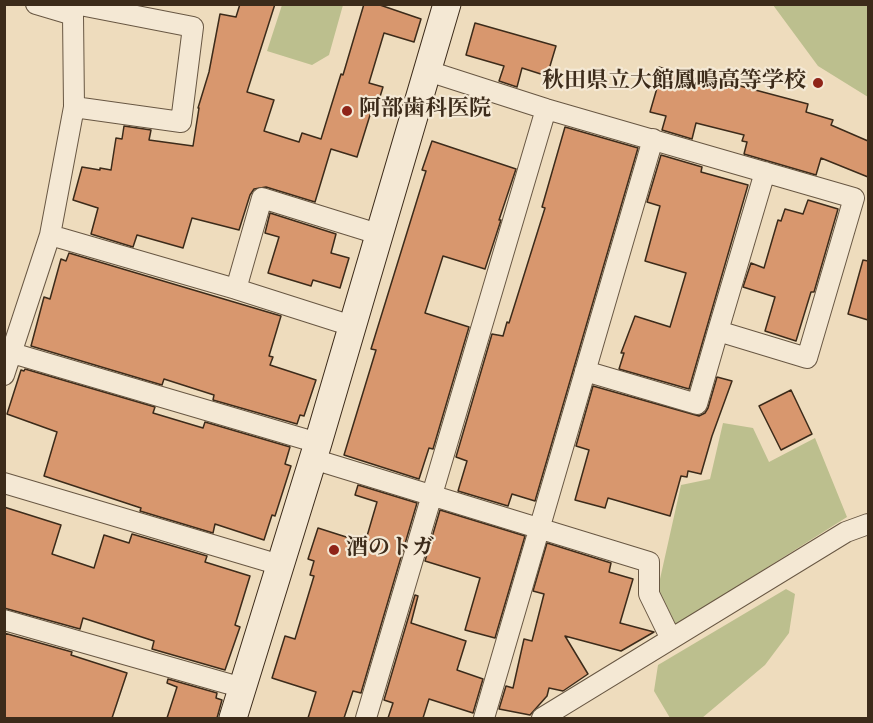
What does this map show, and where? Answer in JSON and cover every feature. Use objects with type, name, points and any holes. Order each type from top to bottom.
[{"type":"street","points":[[36,4],[193,27],[181,122],[74,107]]},
{"type":"street","points":[[233,718],[315,451],[447,4]]},
{"type":"street","points":[[4,375],[50,235],[74,107],[75,8]]},
{"type":"street","points":[[428,71],[546,109],[854,198],[807,358],[718,331]]},
{"type":"street","points":[[366,718],[546,109]]},
{"type":"street","points":[[484,718],[653,139]]},
{"type":"street","points":[[585,371],[697,404],[765,172]]},
{"type":"street","points":[[236,289],[262,198],[378,234]]},
{"type":"street","points":[[50,235],[236,289],[352,326]]},
{"type":"street","points":[[12,352],[315,451],[431,495],[649,562],[649,594],[671,639]]},
{"type":"street","points":[[4,483],[280,565]]},
{"type":"street","points":[[542,718],[846,532],[868,524]]},
{"type":"street","points":[[4,620],[243,688]]},
{"type":"green space","points":[[282,5],[343,5],[329,55],[312,65],[267,51]]},
{"type":"green space","points":[[773,5],[868,5],[868,97],[818,66]]},
{"type":"green space","points":[[723,423],[753,428],[769,462],[815,438],[847,517],[676,625],[658,588],[681,485],[710,479]]},
{"type":"green space","points":[[786,589],[795,594],[789,633],[765,665],[702,718],[670,718],[654,691],[658,665]]},
{"type":"building","points":[[240,4],[275,4],[247,92],[274,100],[264,131],[299,142],[302,133],[321,139],[364,4],[377,4],[421,19],[414,42],[384,33],[369,83],[383,87],[375,113],[371,112],[357,157],[331,149],[315,202],[266,187],[254,189],[239,230],[192,218],[183,248],[137,235],[133,247],[91,234],[98,208],[73,200],[82,167],[111,170],[116,138],[122,139],[124,126],[151,130],[149,140],[193,146],[198,108],[209,72],[220,14],[236,17]]},
{"type":"building","points":[[475,23],[556,46],[547,76],[522,68],[517,87],[499,81],[504,66],[466,55]]},
{"type":"building","points":[[659,67],[709,83],[710,78],[808,104],[806,112],[833,120],[831,125],[868,141],[868,177],[821,158],[816,175],[744,154],[747,142],[742,141],[744,135],[696,123],[692,139],[662,130],[666,116],[650,112],[657,88],[653,87]]},
{"type":"building","points":[[565,127],[638,148],[535,501],[512,494],[508,506],[458,491],[467,461],[456,457],[492,334],[503,336],[507,322],[509,323],[545,208],[542,207]]},
{"type":"building","points":[[432,141],[516,169],[485,269],[443,256],[425,313],[469,327],[433,449],[429,448],[419,479],[344,455],[376,350],[371,349],[426,171],[422,170]]},
{"type":"building","points":[[661,155],[702,167],[701,172],[748,185],[689,389],[619,369],[624,353],[621,353],[635,316],[670,327],[686,273],[645,261],[660,206],[647,202]]},
{"type":"building","points":[[808,200],[838,209],[814,292],[811,292],[796,341],[765,331],[775,297],[743,287],[751,263],[764,268],[778,220],[781,221],[785,209],[803,214]]},
{"type":"building","points":[[270,213],[336,234],[331,253],[349,258],[340,288],[313,280],[311,286],[268,273],[279,237],[265,233]]},
{"type":"building","points":[[69,253],[281,316],[269,356],[273,357],[270,365],[316,380],[304,416],[300,415],[297,424],[213,400],[214,395],[164,379],[162,385],[31,346],[44,297],[50,299],[61,259],[66,261]]},
{"type":"building","points":[[863,260],[868,261],[868,320],[848,314]]},
{"type":"building","points":[[25,369],[155,407],[153,413],[203,428],[205,422],[290,447],[285,464],[291,466],[275,516],[272,515],[264,540],[215,524],[213,533],[140,511],[141,508],[44,476],[57,432],[7,414],[21,370]]},
{"type":"building","points":[[717,377],[732,381],[701,474],[688,471],[687,477],[681,476],[670,516],[608,498],[605,508],[575,500],[589,450],[576,446],[593,386],[699,416],[708,408]]},
{"type":"building","points":[[791,390],[812,434],[781,450],[759,406]]},
{"type":"building","points":[[358,485],[417,503],[361,693],[353,691],[344,718],[308,718],[316,692],[272,678],[285,636],[295,639],[314,576],[310,575],[314,561],[308,559],[318,528],[365,543],[377,502],[355,495]]},
{"type":"building","points":[[4,507],[61,525],[52,554],[94,568],[104,535],[129,543],[132,534],[207,556],[205,562],[250,576],[235,625],[240,627],[225,670],[152,649],[154,641],[83,618],[80,629],[4,608]]},
{"type":"building","points":[[440,510],[525,536],[495,638],[465,630],[480,578],[425,561]]},
{"type":"building","points":[[547,543],[611,563],[609,572],[633,579],[620,623],[654,632],[621,651],[565,636],[588,674],[563,691],[549,688],[547,696],[530,715],[499,709],[506,686],[513,688],[524,639],[532,641],[544,594],[533,591]]},
{"type":"building","points":[[415,595],[418,596],[411,623],[466,641],[457,670],[483,679],[473,713],[429,699],[423,718],[388,718],[393,703],[384,700]]},
{"type":"building","points":[[4,633],[72,652],[71,655],[127,673],[112,718],[4,718]]},
{"type":"building","points":[[168,679],[217,693],[216,698],[222,700],[217,718],[167,718],[177,687],[167,683]]},
{"type":"place","name":"秋田県立大館鳳鳴高等学校","points":[[818,83]]},
{"type":"place","name":"阿部歯科医院","points":[[347,111]]},
{"type":"place","name":"酒のトガ","points":[[334,550]]}]
